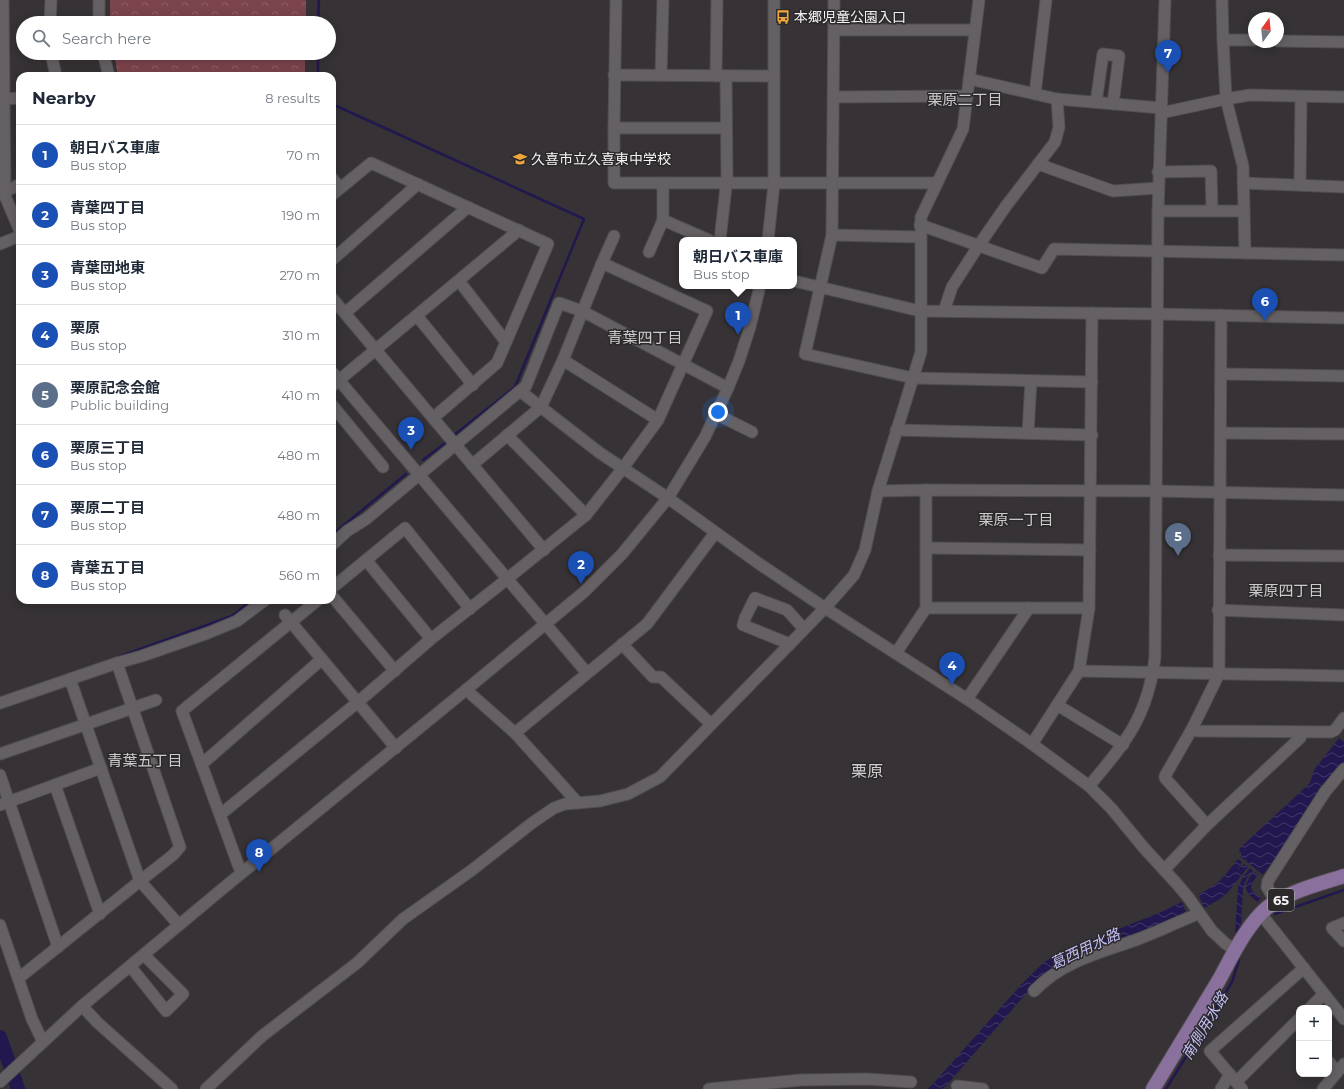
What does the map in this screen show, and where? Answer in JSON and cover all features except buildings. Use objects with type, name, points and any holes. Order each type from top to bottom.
[{"type":"main road","name":"65","points":[[1153,1089],[1250,927],[1261,914],[1276,902],[1307,888],[1344,876]]},
{"type":"street","points":[[3,0],[5,196],[16,222]]},
{"type":"street","points":[[50,16],[51,0]]},
{"type":"street","points":[[99,0],[99,16]]},
{"type":"street","points":[[616,0],[614,183],[936,184]]},
{"type":"street","points":[[661,75],[663,0]]},
{"type":"street","points":[[717,0],[721,76],[726,128],[727,184],[720,237]]},
{"type":"street","points":[[768,237],[774,184],[774,0]]},
{"type":"street","points":[[834,0],[832,235],[805,354],[913,378],[1092,382]]},
{"type":"street","points":[[206,1089],[262,1036],[357,963],[408,915],[472,870],[532,823],[554,808],[565,804],[600,801],[628,794],[660,777],[825,608],[854,575],[865,550],[878,491],[921,352],[921,217],[963,129],[974,30],[979,0]]},
{"type":"street","points":[[1035,94],[1046,0]]},
{"type":"street","points":[[1089,786],[1123,745],[1137,722],[1144,708],[1154,672],[1156,657],[1157,251],[1158,172],[1164,0]]},
{"type":"street","points":[[1222,0],[1222,40],[1226,99],[1243,166],[1245,253]]},
{"type":"street","points":[[834,30],[974,30]]},
{"type":"street","points":[[1222,40],[1248,40]]},
{"type":"street","points":[[1284,41],[1344,42]]},
{"type":"street","points":[[1096,102],[1102,54],[1119,56],[1113,104]]},
{"type":"street","points":[[53,60],[55,72]]},
{"type":"street","points":[[105,60],[108,72]]},
{"type":"street","points":[[614,75],[774,76]]},
{"type":"street","points":[[969,79],[1057,99],[1096,102],[1161,111],[1250,95],[1344,97]]},
{"type":"street","points":[[834,97],[966,96]]},
{"type":"street","points":[[1300,185],[1301,97]]},
{"type":"street","points":[[4,99],[16,98]]},
{"type":"street","points":[[944,311],[952,287],[979,245],[1006,206],[1055,142],[1059,127],[1057,99]]},
{"type":"street","points":[[614,128],[726,128]]},
{"type":"street","points":[[336,192],[371,163],[548,244],[497,363],[433,418]]},
{"type":"street","points":[[1038,164],[1112,191],[1158,188]]},
{"type":"street","points":[[1158,172],[1211,171],[1212,210]]},
{"type":"street","points":[[1243,183],[1344,187]]},
{"type":"street","points":[[336,256],[418,184]]},
{"type":"street","points":[[649,252],[664,220],[663,184]]},
{"type":"street","points":[[5,192],[16,186]]},
{"type":"street","points":[[345,313],[468,207]]},
{"type":"street","points":[[1158,211],[1244,211]]},
{"type":"street","points":[[664,220],[702,237]]},
{"type":"street","points":[[920,225],[1042,268],[1054,249],[1344,255]]},
{"type":"street","points":[[336,379],[376,350],[519,230]]},
{"type":"street","points":[[832,235],[920,236]]},
{"type":"street","points":[[472,465],[541,407],[563,360],[614,236]]},
{"type":"street","points":[[0,244],[16,238]]},
{"type":"street","points":[[220,814],[358,702],[431,640],[544,550],[586,514],[623,468],[658,420],[708,311],[602,263]]},
{"type":"street","points":[[459,281],[506,342]]},
{"type":"street","points":[[797,282],[920,311],[1344,318]]},
{"type":"street","points":[[0,1082],[82,1006],[467,690],[545,623],[584,592],[622,554],[668,498],[698,449],[728,388],[750,327],[759,289]]},
{"type":"street","points":[[336,303],[454,445],[544,550]]},
{"type":"street","points":[[336,542],[526,386],[559,304],[582,311],[728,388]]},
{"type":"street","points":[[1032,744],[1079,671],[1089,608],[1092,435],[1092,313]]},
{"type":"street","points":[[1207,825],[1165,778],[1165,776],[1192,728],[1219,674],[1218,610],[1221,492],[1222,315]]},
{"type":"street","points":[[417,316],[473,385]]},
{"type":"street","points":[[563,360],[658,420]]},
{"type":"street","points":[[1221,374],[1344,376]]},
{"type":"street","points":[[1028,433],[1030,381]]},
{"type":"street","points":[[336,382],[419,474],[587,673]]},
{"type":"street","points":[[520,391],[600,453],[668,498],[758,564],[967,699],[1089,786],[1120,818],[1188,897],[1220,939],[1236,950]]},
{"type":"street","points":[[336,410],[383,467]]},
{"type":"street","points":[[716,414],[752,432]]},
{"type":"street","points":[[896,430],[1092,435]]},
{"type":"street","points":[[1221,433],[1344,434]]},
{"type":"street","points":[[507,435],[586,514]]},
{"type":"street","points":[[896,653],[926,608],[926,490]]},
{"type":"street","points":[[878,491],[1157,491],[1344,495]]},
{"type":"street","points":[[336,585],[405,528],[470,609]]},
{"type":"street","points":[[515,733],[647,624],[715,533]]},
{"type":"street","points":[[926,548],[1090,550]]},
{"type":"street","points":[[1219,555],[1344,556]]},
{"type":"street","points":[[366,560],[431,640]]},
{"type":"street","points":[[790,644],[743,625],[755,598],[788,610],[804,629]]},
{"type":"street","points":[[336,601],[395,671]]},
{"type":"street","points":[[0,702],[118,662],[142,656],[237,622],[260,604]]},
{"type":"street","points":[[239,867],[182,710],[288,618],[311,604]]},
{"type":"street","points":[[926,608],[1089,608]]},
{"type":"street","points":[[967,699],[1029,608]]},
{"type":"street","points":[[1218,610],[1344,615]]},
{"type":"street","points":[[288,618],[396,748]]},
{"type":"street","points":[[622,644],[653,677],[661,677],[711,724]]},
{"type":"street","points":[[202,764],[322,659]]},
{"type":"street","points":[[19,978],[100,914],[180,847],[118,662]]},
{"type":"street","points":[[1079,671],[1344,676]]},
{"type":"street","points":[[70,679],[140,881],[180,925]]},
{"type":"street","points":[[467,690],[515,733],[578,802]]},
{"type":"street","points":[[0,754],[156,700]]},
{"type":"street","points":[[1057,705],[1123,745]]},
{"type":"street","points":[[1192,728],[1197,731],[1333,732],[1344,718]]},
{"type":"street","points":[[1164,870],[1207,825],[1300,738],[1303,732]]},
{"type":"street","points":[[4,803],[101,768]]},
{"type":"street","points":[[1276,902],[1267,887],[1268,881],[1324,792],[1344,769]]},
{"type":"street","points":[[0,775],[4,803],[58,947]]},
{"type":"street","points":[[55,785],[100,914]]},
{"type":"street","points":[[1034,991],[1051,976],[1077,962],[1134,941],[1193,916],[1198,912]]},
{"type":"street","points":[[1261,914],[1344,1019]]},
{"type":"street","points":[[1344,924],[1332,928],[1344,941]]},
{"type":"street","points":[[0,925],[32,1018],[43,1042]]},
{"type":"street","points":[[130,966],[166,1011],[183,994],[144,955]]},
{"type":"street","points":[[1236,1082],[1210,1051],[1304,968]]},
{"type":"street","points":[[1313,1005],[1324,994]]},
{"type":"street","points":[[82,1006],[98,1023],[172,1089]]},
{"type":"street","points":[[1221,1089],[1236,1082],[1296,1027]]},
{"type":"street","points":[[1323,1089],[1341,1068],[1332,1064]]},
{"type":"street","points":[[709,1089],[801,1080],[867,1079],[911,1082]]},
{"type":"street","points":[[957,1086],[983,1089]]},
{"type":"green space","points":[[110,0],[306,0],[306,16],[110,16]]},
{"type":"green space","points":[[115,60],[305,60],[305,72],[117,72]]},
{"type":"water","points":[[1339,738],[1344,742],[1344,761],[1316,794],[1287,841],[1263,875],[1246,861],[1247,859],[1244,860],[1240,856],[1242,853],[1239,852],[1240,848],[1310,783],[1314,770]]},
{"type":"water","name":"葛西用水路","points":[[1238,859],[1242,862],[1238,869],[1244,864],[1248,867],[1228,892],[1220,899],[1206,907],[1119,940],[1118,939],[1063,962],[1043,974],[946,1086],[942,1089],[927,1089],[1019,987],[1041,965],[1056,954],[1166,910],[1202,893],[1220,881]]},
{"type":"water","points":[[1250,868],[1253,871],[1247,878],[1243,887],[1241,928],[1235,934],[1238,887]]},
{"type":"water","points":[[1254,872],[1258,875],[1251,888],[1261,898],[1258,902],[1247,892],[1246,888],[1250,877]]},
{"type":"pier","points":[[1198,893],[1204,908],[1187,915],[1181,900]]},
{"type":"waterway","points":[[318,16],[319,0]]},
{"type":"waterway","points":[[318,60],[318,72]]},
{"type":"waterway","points":[[336,106],[584,219],[515,387],[453,436]]},
{"type":"waterway","points":[[423,460],[448,441]]},
{"type":"waterway","points":[[336,532],[406,474]]},
{"type":"waterway","points":[[121,656],[232,616],[247,604]]},
{"type":"waterway","points":[[1275,914],[1344,890]]},
{"type":"waterway","name":"南側用水路","points":[[1166,1089],[1232,982],[1239,960]]},
{"type":"waterway","points":[[0,1037],[18,1089]]},
{"type":"place","name":"本郷児童公園入口","points":[[783,17]]},
{"type":"place","name":"栗原二丁目","points":[[1168,73]]},
{"type":"place","name":"久喜市立久喜東中学校","points":[[520,159]]},
{"type":"place","name":"栗原三丁目","points":[[1265,321]]},
{"type":"place","name":"朝日バス車庫","points":[[738,335]]},
{"type":"place","name":"青葉団地東","points":[[411,450]]},
{"type":"place","name":"栗原記念会館","points":[[1178,556]]},
{"type":"place","name":"青葉四丁目","points":[[581,584]]},
{"type":"place","name":"栗原","points":[[952,685]]},
{"type":"place","name":"青葉五丁目","points":[[259,872]]},
{"type":"district","name":"栗原二丁目","points":[[965,100]]},
{"type":"district","name":"青葉四丁目","points":[[645,338]]},
{"type":"district","name":"栗原一丁目","points":[[1016,520]]},
{"type":"district","name":"栗原四丁目","points":[[1286,591]]},
{"type":"district","name":"青葉五丁目","points":[[145,761]]},
{"type":"district","name":"栗原","points":[[867,771]]}]
